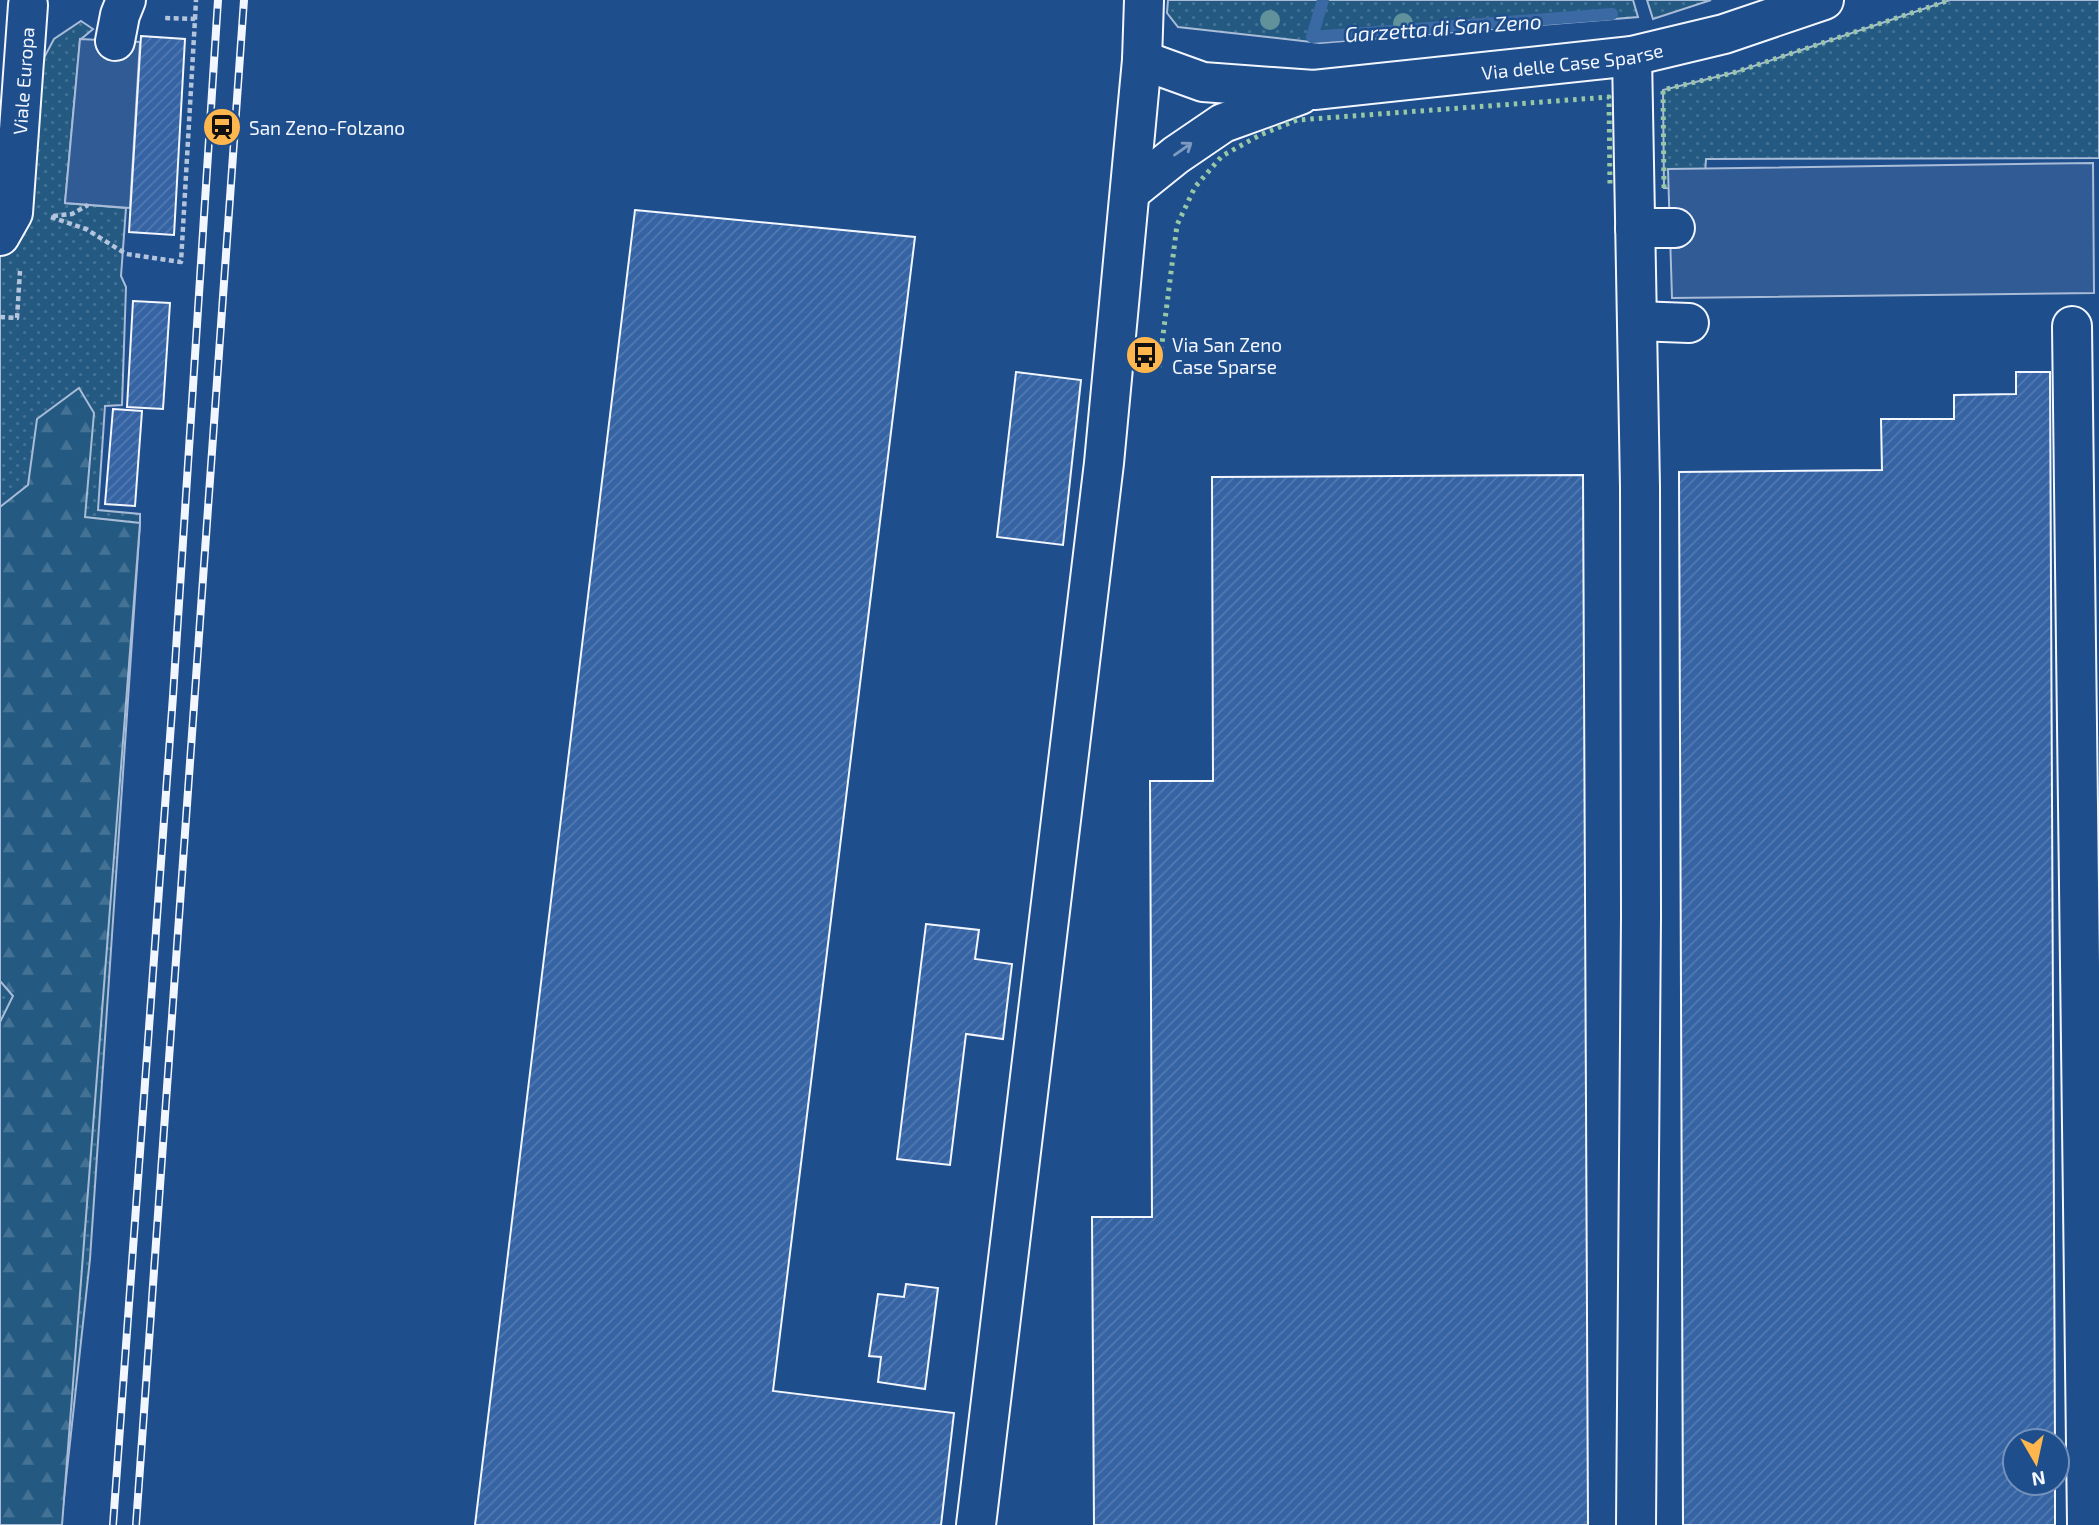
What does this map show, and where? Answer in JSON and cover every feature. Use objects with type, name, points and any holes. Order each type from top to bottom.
[{"type":"street","points":[[976,1525],[1104,463],[1142,60],[1144,0]]},
{"type":"street","name":"Via delle Case Sparse","points":[[1142,60],[1203,82],[1314,90],[1632,57],[1724,34],[1824,0]]},
{"type":"street","name":"Viale Europa","points":[[0,236],[13,213],[24,3]]},
{"type":"street","points":[[1632,57],[1640,487],[1641,929],[1636,1525]]},
{"type":"street","name":"Via delle Case Sparse","points":[[1130,191],[1223,122],[1314,90]]},
{"type":"street","points":[[1635,228],[1675,228]]},
{"type":"street","points":[[1637,321],[1689,323]]},
{"type":"street","points":[[2073,326],[2087,1525]]},
{"type":"path","points":[[88,205],[72,214],[49,216],[86,229],[126,254],[181,261],[196,0]]},
{"type":"path","points":[[120,19],[195,19]]},
{"type":"green space","points":[[1168,0],[1633,0],[1638,17],[1320,43],[1178,27],[1167,13]]},
{"type":"green space","points":[[1647,0],[1711,0],[1653,19]]},
{"type":"green space","points":[[1950,0],[2099,0],[2099,158],[1706,159],[1704,189],[1664,188],[1663,90],[1736,72]]},
{"type":"green space","points":[[81,21],[93,29],[80,40],[65,203],[126,208],[121,276],[126,287],[122,405],[105,406],[98,510],[140,514],[140,523],[90,1259],[61,1525],[0,1525],[0,253],[39,67],[54,39]]},
{"type":"green space","points":[[79,388],[94,413],[85,517],[140,523],[62,1525],[0,1525],[0,1022],[13,996],[0,981],[0,507],[28,485],[37,419]]},
{"type":"shaded area","points":[[80,39],[140,42],[130,208],[65,203]]},
{"type":"shaded area","points":[[2093,163],[2094,293],[1672,298],[1668,169]]},
{"type":"building","points":[[141,36],[185,39],[174,235],[129,232]]},
{"type":"building","points":[[635,210],[915,237],[773,1391],[954,1413],[941,1525],[475,1525]]},
{"type":"building","points":[[133,301],[170,303],[163,409],[127,407]]},
{"type":"building","points":[[1016,372],[1081,380],[1063,545],[997,537]]},
{"type":"building","points":[[2016,372],[2050,372],[2055,1427],[2001,1427],[2001,1497],[2055,1497],[2055,1525],[1683,1525],[1679,472],[1882,470],[1881,419],[1954,419],[1954,395],[2016,394]]},
{"type":"building","points":[[113,409],[142,411],[135,506],[105,504]]},
{"type":"building","points":[[1583,475],[1588,1525],[1094,1525],[1092,1217],[1152,1217],[1150,781],[1213,781],[1212,477]]},
{"type":"building","points":[[926,924],[979,930],[975,959],[1012,964],[1003,1039],[966,1034],[950,1165],[897,1159]]},
{"type":"building","points":[[906,1284],[938,1288],[925,1389],[878,1382],[881,1357],[869,1356],[878,1294],[904,1297]]},
{"type":"waterway","name":"Garzetta di San Zeno","points":[[1323,0],[1312,37],[1612,14]]},
{"type":"railway","points":[[113,1525],[173,696],[218,0]]},
{"type":"railway","points":[[136,1525],[244,0]]},
{"type":"hedge","points":[[1664,188],[1663,90],[1736,72],[1950,0]]},
{"type":"hedge","points":[[1159,367],[1177,225],[1195,187],[1222,156],[1260,135],[1297,120],[1609,97],[1610,188]]},
{"type":"place","name":"San Zeno-Folzano","points":[[222,127]]},
{"type":"place","name":"Via San Zeno Case Sparse","points":[[1145,355]]}]
